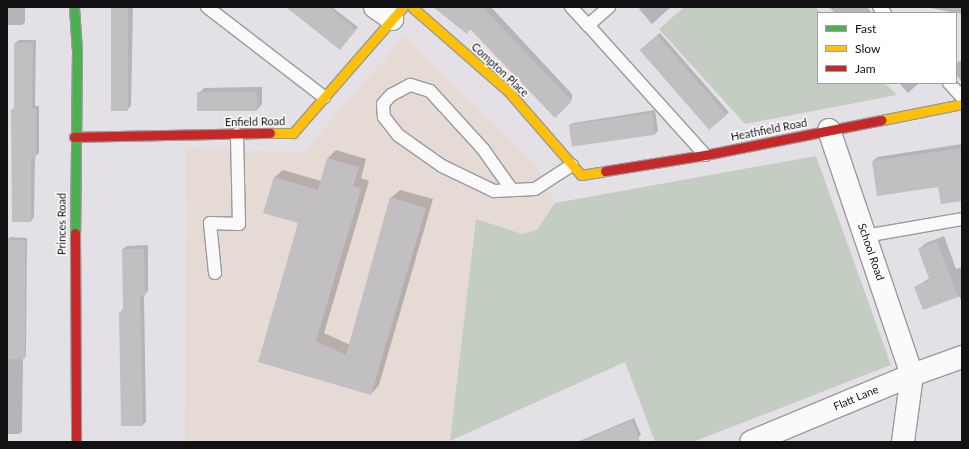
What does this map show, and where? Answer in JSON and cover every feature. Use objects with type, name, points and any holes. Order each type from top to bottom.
[{"type":"street","name":"Princes Road","points":[[74,7],[77,52],[74,137],[76,442]]},
{"type":"street","points":[[375,7],[397,13]]},
{"type":"street","name":"Compton Place","points":[[412,7],[508,91],[581,175]]},
{"type":"street","name":"Enfield Road","points":[[74,137],[293,133],[397,13]]},
{"type":"street","name":"Heathfield Road","points":[[581,175],[705,155],[962,104]]},
{"type":"street","name":"School Road","points":[[829,130],[912,375]]},
{"type":"street","name":"Flatt Lane","points":[[751,442],[912,375],[962,358]]},
{"type":"street","points":[[903,442],[912,375]]},
{"type":"lane","points":[[207,7],[324,97]]},
{"type":"lane","points":[[571,7],[705,155]]},
{"type":"lane","points":[[588,25],[609,7]]},
{"type":"lane","points":[[950,84],[962,97]]},
{"type":"lane","points":[[512,190],[483,149],[430,91],[410,85],[391,94],[383,104],[384,117],[398,135],[442,166],[494,191],[535,189],[572,164]]},
{"type":"lane","points":[[215,273],[210,223],[239,224],[237,134]]},
{"type":"lane","points":[[865,236],[962,219]]},
{"type":"shaded area","points":[[684,7],[815,7],[820,12],[817,12],[817,84],[886,84],[897,95],[745,124],[659,29]]},
{"type":"shaded area","points":[[405,35],[538,167],[555,203],[537,230],[522,234],[476,219],[450,441],[185,442],[186,148],[303,153]]},
{"type":"shaded area","points":[[816,156],[891,365],[693,442],[655,442],[625,362],[450,441],[476,219],[522,234],[537,230],[555,203]]},
{"type":"building","points":[[111,7],[128,7],[128,111],[111,111]]},
{"type":"building","points":[[286,7],[329,7],[356,30],[340,50]]},
{"type":"building","points":[[433,7],[483,7],[572,101],[555,118],[470,29],[467,34]]},
{"type":"building","points":[[657,35],[727,115],[709,130],[640,50]]},
{"type":"building","points":[[14,43],[33,43],[32,109],[36,109],[36,158],[31,158],[31,222],[12,222],[11,109],[14,109]]},
{"type":"building","points":[[197,92],[257,92],[257,111],[197,111]]},
{"type":"building","points":[[652,113],[655,135],[572,146],[569,125]]},
{"type":"building","points":[[962,148],[962,201],[941,204],[938,187],[877,196],[872,161]]},
{"type":"building","points":[[327,158],[359,167],[353,186],[361,189],[316,341],[346,355],[390,197],[426,208],[371,395],[258,362],[298,223],[263,213],[274,177],[318,190]]},
{"type":"building","points":[[7,240],[25,240],[25,359],[7,359]]},
{"type":"building","points":[[937,242],[958,297],[923,310],[914,287],[930,281],[918,249]]},
{"type":"building","points":[[122,249],[144,249],[145,296],[140,296],[143,426],[121,426],[119,312],[123,312]]},
{"type":"building","points":[[632,420],[640,442],[581,442]]},
{"type":"traffic: fast","points":[[74,7],[77,51],[75,233]]},
{"type":"traffic: slow","points":[[270,133],[293,133],[403,7]]},
{"type":"traffic: slow","points":[[412,7],[508,91],[581,175],[605,171]]},
{"type":"traffic: slow","points":[[882,120],[962,104]]},
{"type":"traffic: jam","points":[[605,171],[705,155],[882,120]]},
{"type":"traffic: jam","points":[[74,137],[270,133]]},
{"type":"traffic: jam","points":[[75,233],[76,442]]}]
